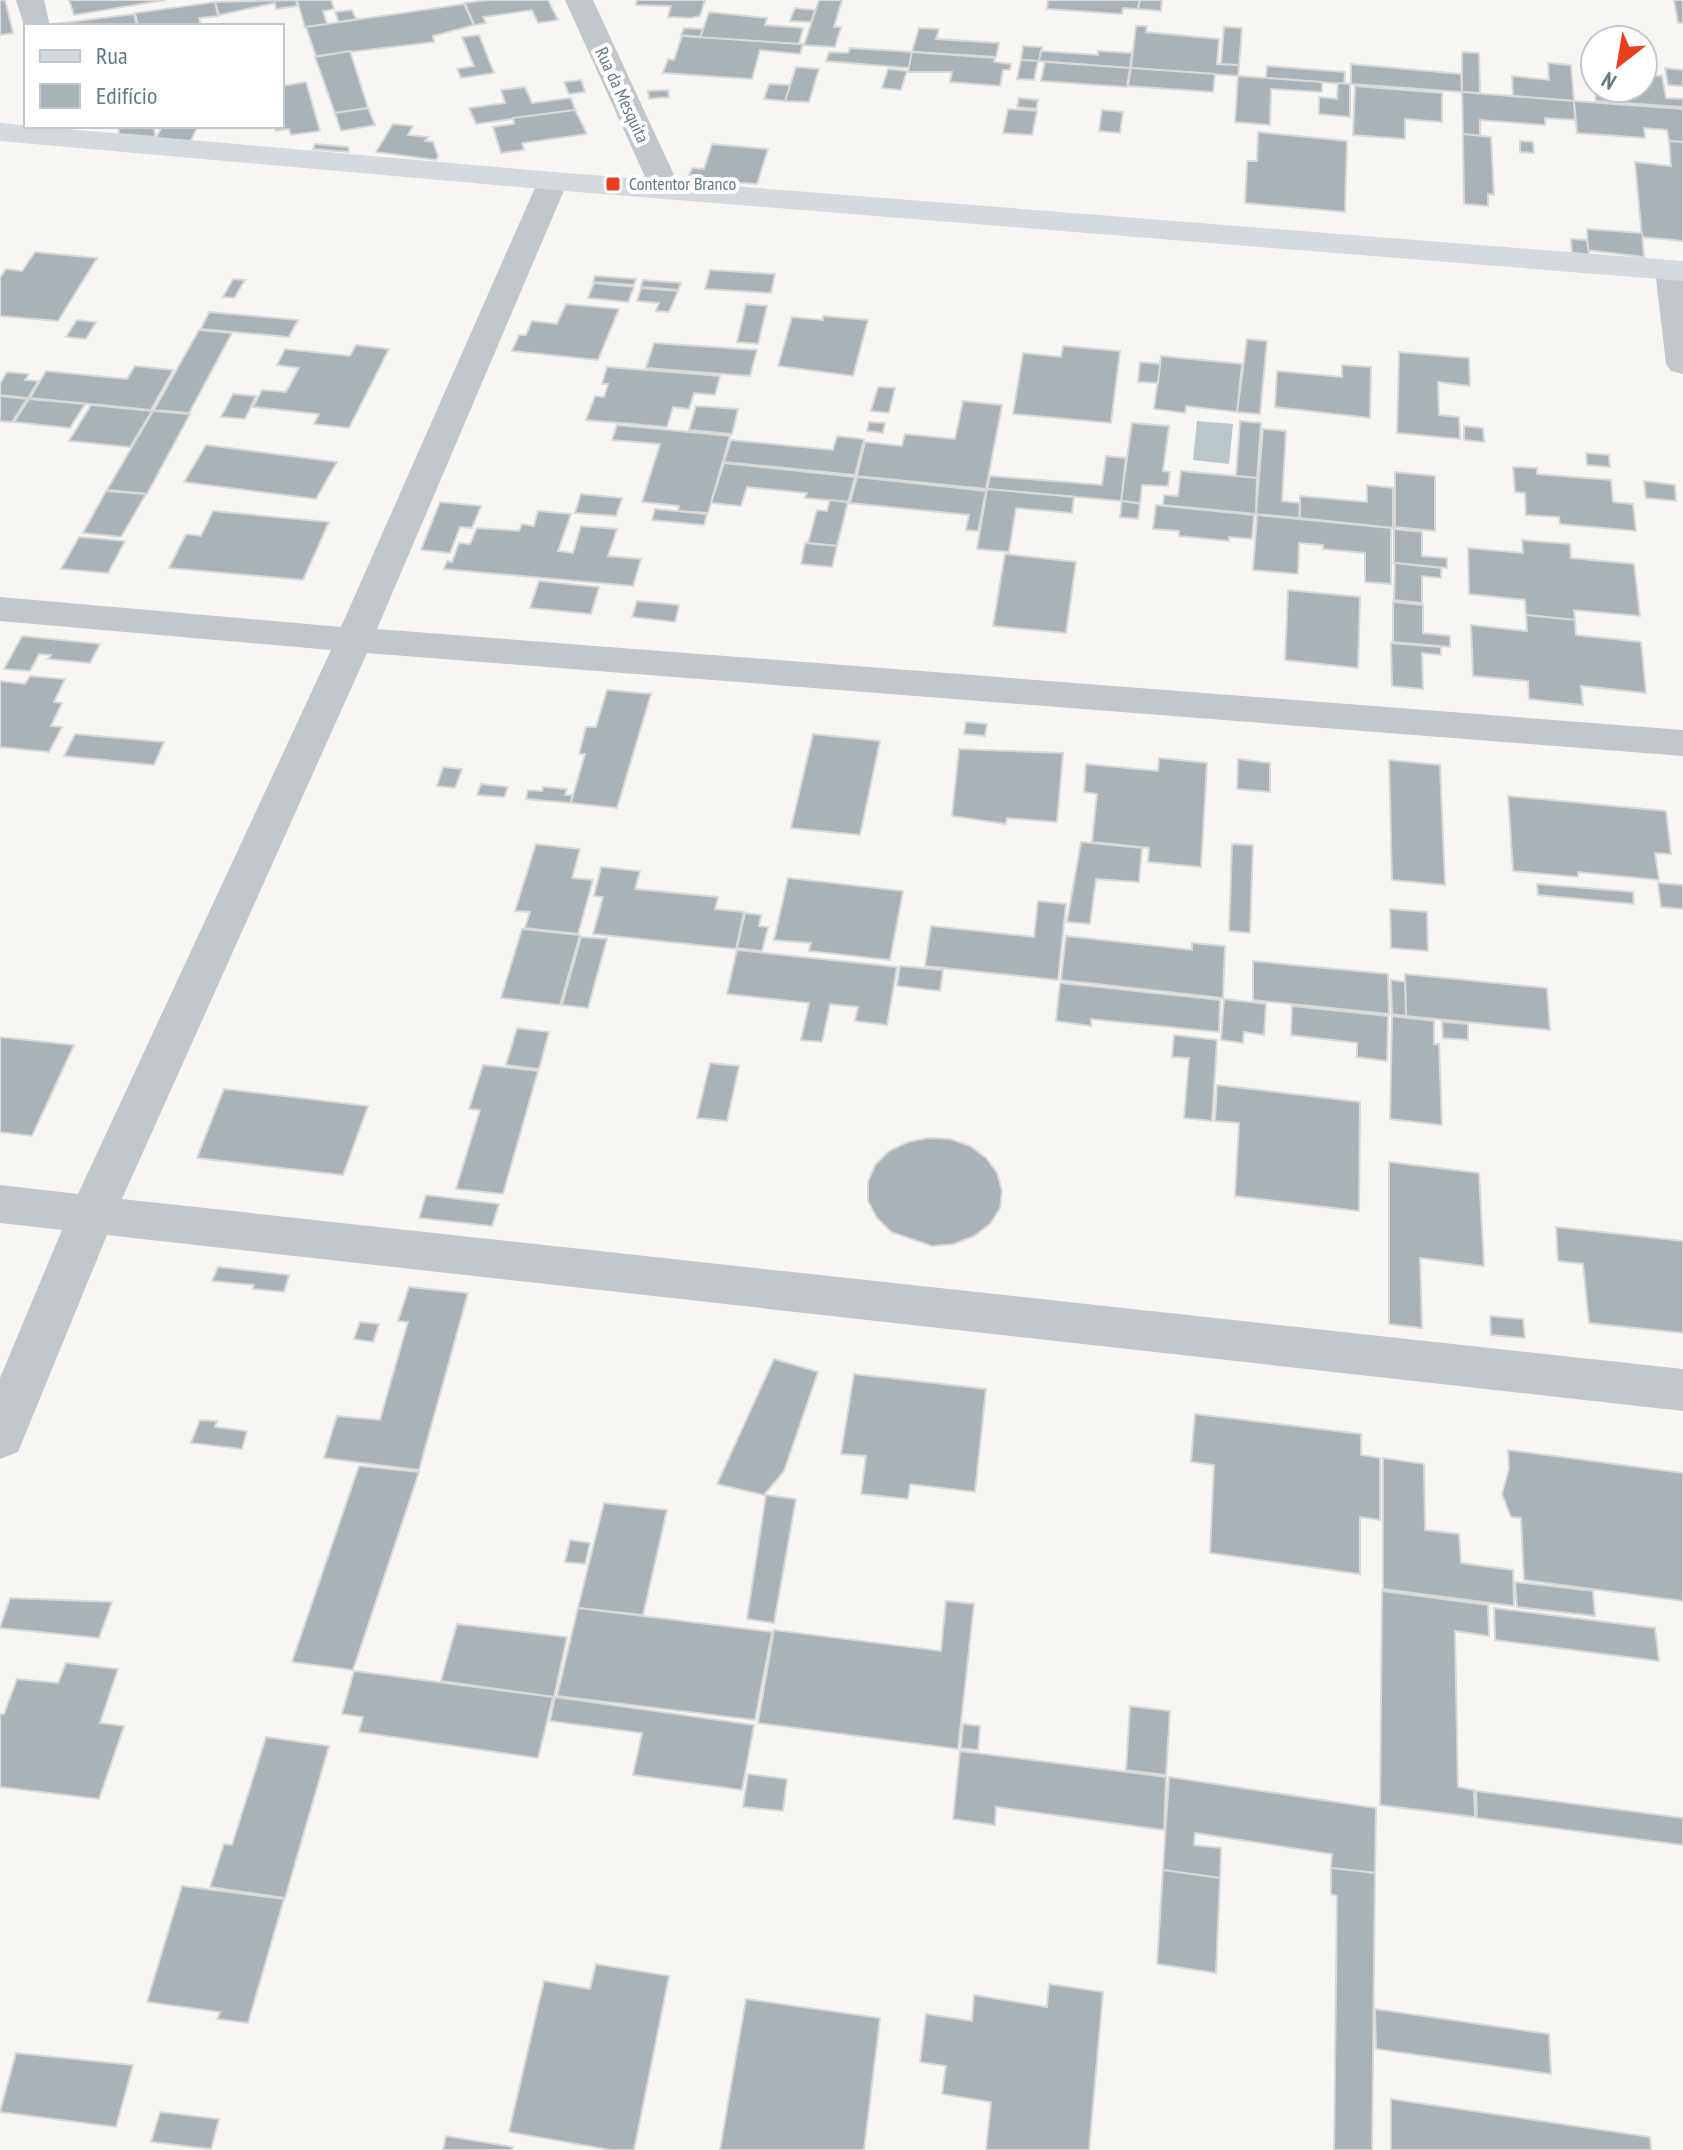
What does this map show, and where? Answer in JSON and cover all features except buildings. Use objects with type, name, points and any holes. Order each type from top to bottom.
[{"type":"street","points":[[30,0],[36,24]]},
{"type":"street","name":"Rua da Mesquita","points":[[579,0],[666,190]]},
{"type":"street","points":[[0,132],[62,132],[553,181],[1677,270],[1683,364]]},
{"type":"street","points":[[0,1437],[92,1214],[354,640],[553,181]]},
{"type":"street","points":[[0,609],[354,640],[1683,743]]},
{"type":"street","points":[[0,1204],[1683,1390]]},
{"type":"shaded area","points":[[1197,421],[1233,424],[1229,464],[1193,460]]},
{"type":"place","name":"Contentor Branco","points":[[613,184]]}]
